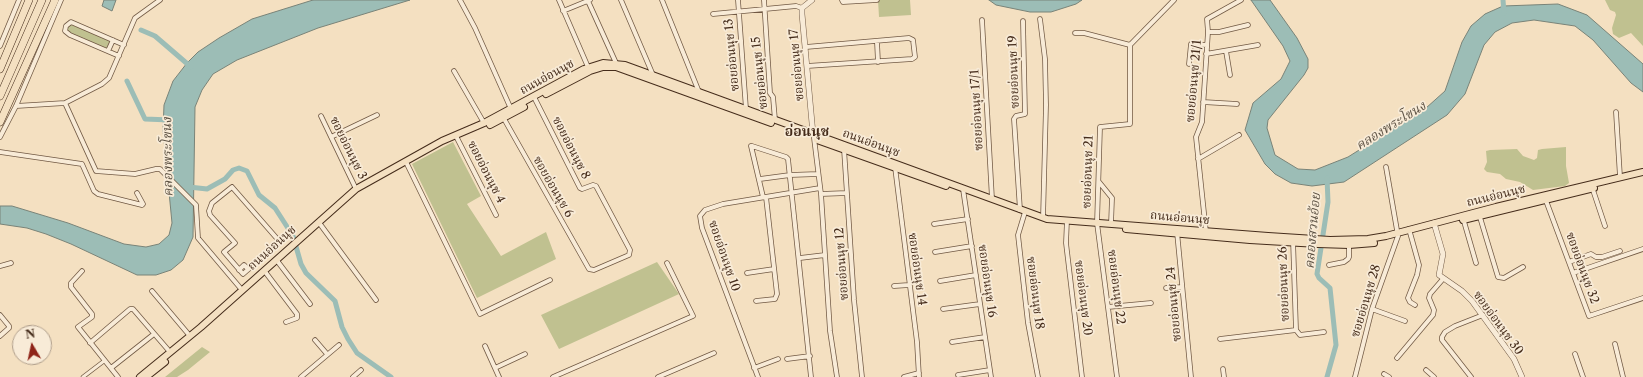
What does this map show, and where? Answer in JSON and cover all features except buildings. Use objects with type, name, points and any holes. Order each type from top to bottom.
[{"type":"highway","points":[[0,69],[29,0]]},
{"type":"highway","points":[[0,96],[42,0]]},
{"type":"highway","points":[[0,122],[55,0]]},
{"type":"main road","name":"ถนนอ่อนนุช","points":[[146,377],[202,329],[357,190],[443,143],[484,123],[503,116],[511,109],[535,99],[588,67],[603,63],[616,63],[746,109],[814,136]]},
{"type":"main road","name":"ถนนอ่อนนุช","points":[[443,143],[503,116],[590,71],[603,67],[616,67],[814,136],[1023,212],[1043,218],[1067,222],[1349,243],[1398,234],[1545,197],[1643,176]]},
{"type":"main road","name":"ถนนอ่อนนุช","points":[[1592,186],[1620,177],[1643,172]]},
{"type":"main road","name":"ถนนอ่อนนุช","points":[[964,191],[992,199],[1043,222],[1067,222]]},
{"type":"main road","name":"ถนนอ่อนนุช","points":[[1098,225],[1111,224],[1293,240]]},
{"type":"main road","name":"ถนนอ่อนนุช","points":[[221,312],[242,290],[265,272]]},
{"type":"main road","name":"ถนนอ่อนนุช","points":[[140,377],[190,336],[202,329]]},
{"type":"street","points":[[0,46],[19,0]]},
{"type":"street","points":[[0,137],[16,106],[61,0]]},
{"type":"street","points":[[16,106],[65,103],[106,82],[135,18],[160,0]]},
{"type":"street","points":[[460,0],[475,28],[511,109]]},
{"type":"street","points":[[559,0],[588,67]]},
{"type":"street","points":[[563,11],[589,0],[616,63]]},
{"type":"street","points":[[621,0],[653,75]]},
{"type":"street","points":[[662,0],[699,92]]},
{"type":"street","name":"ซอยอ่อนนุช 13","points":[[738,0],[746,109]]},
{"type":"street","name":"ซอยอ่อนนุช 15","points":[[764,0],[770,93],[773,97],[775,120]]},
{"type":"street","points":[[713,14],[796,6],[802,8],[812,0]]},
{"type":"street","points":[[842,0],[844,2],[877,0]]},
{"type":"street","points":[[1075,32],[1084,32],[1130,45],[1174,0]]},
{"type":"street","name":"ซอยอ่อนนุช 21/1","points":[[1206,232],[1196,137],[1202,122],[1202,102],[1208,32],[1207,18],[1241,0]]},
{"type":"street","name":"ซอยอ่อนนุช 17","points":[[802,8],[814,136]]},
{"type":"street","points":[[1040,19],[1045,59],[1046,105],[1043,218]]},
{"type":"street","name":"ซอยอ่อนนุช 17/1","points":[[982,20],[992,199]]},
{"type":"street","name":"ซอยอ่อนนุช 19","points":[[1022,21],[1025,114],[1016,116],[1014,119],[1023,212]]},
{"type":"street","points":[[119,56],[70,35],[64,30],[67,24],[71,22],[124,45]]},
{"type":"street","points":[[1208,32],[1218,32],[1248,25]]},
{"type":"street","points":[[806,47],[912,39],[915,57],[912,59],[878,62],[807,66]]},
{"type":"street","points":[[108,51],[113,40]]},
{"type":"street","points":[[877,42],[878,62]]},
{"type":"street","points":[[1189,64],[1191,44],[1207,45]]},
{"type":"street","name":"ซอยอ่อนนุช 21","points":[[1098,225],[1100,127],[1130,124],[1130,45]]},
{"type":"street","points":[[1206,54],[1258,45]]},
{"type":"street","points":[[1226,51],[1230,75]]},
{"type":"street","points":[[454,71],[484,123]]},
{"type":"street","name":"ซอยอ่อนนุช 8","points":[[535,99],[580,188],[582,189],[593,185],[596,186],[630,253],[629,255],[591,270]]},
{"type":"street","points":[[1202,102],[1237,104]]},
{"type":"street","points":[[65,103],[96,171],[135,174],[160,169],[196,205],[198,238],[242,290]]},
{"type":"street","points":[[1616,112],[1620,177]]},
{"type":"street","points":[[331,137],[377,115]]},
{"type":"street","name":"ซอยอ่อนนุช 3","points":[[321,116],[357,190]]},
{"type":"street","name":"ซอยอ่อนนุช 6","points":[[503,116],[591,270]]},
{"type":"street","points":[[1198,159],[1239,135]]},
{"type":"street","points":[[814,136],[821,194],[830,331],[837,377]]},
{"type":"street","name":"ซอยอ่อนนุช 4","points":[[457,138],[496,215]]},
{"type":"street","points":[[756,301],[775,299],[777,294],[765,197],[751,146],[787,157],[793,192],[811,377]]},
{"type":"street","name":"ซอยอ่อนนุช 12","points":[[844,147],[854,300],[862,377]]},
{"type":"street","points":[[0,152],[82,164],[94,191],[98,194],[142,205],[143,204],[137,193]]},
{"type":"street","points":[[406,163],[480,314],[550,280]]},
{"type":"street","name":"ซอยอ่อนนุช 14","points":[[895,165],[917,342],[919,375]]},
{"type":"street","points":[[1386,168],[1398,234]]},
{"type":"street","points":[[760,179],[790,175],[818,174]]},
{"type":"street","points":[[1098,182],[1112,198],[1111,224]]},
{"type":"street","points":[[1592,186],[1605,226]]},
{"type":"street","points":[[232,187],[280,242],[243,274],[237,268],[224,252],[235,243],[210,215],[209,211],[212,203],[232,187]]},
{"type":"street","name":"ซอยอ่อนนุช 10","points":[[758,377],[702,228],[700,216],[704,210],[723,204],[820,188]]},
{"type":"street","name":"ซอยอ่อนนุช 16","points":[[964,191],[991,377]]},
{"type":"street","points":[[821,194],[847,193]]},
{"type":"street","name":"ซอยอ่อนนุช 32","points":[[1545,197],[1589,316],[1643,298]]},
{"type":"street","name":"ซอยอ่อนนุช 18","points":[[1023,212],[1018,235],[1028,323],[1038,377]]},
{"type":"street","points":[[1479,213],[1497,276],[1499,278],[1504,278],[1523,267]]},
{"type":"street","points":[[1463,217],[1476,263]]},
{"type":"street","points":[[934,224],[968,219]]},
{"type":"street","points":[[320,222],[376,300]]},
{"type":"street","name":"ซอยอ่อนนุช 20","points":[[1067,222],[1066,243],[1082,377]]},
{"type":"street","points":[[1397,358],[1433,315],[1434,310],[1429,298],[1430,294],[1443,279],[1439,272],[1443,254],[1435,224]]},
{"type":"street","name":"ซอยอ่อนนุช 22","points":[[1098,225],[1117,377]]},
{"type":"street","name":"ซอยอ่อนนุช 24","points":[[1177,231],[1191,377]]},
{"type":"street","points":[[1410,231],[1419,266],[1408,298],[1410,302],[1415,305]]},
{"type":"street","name":"ซอยอ่อนนุช 28","points":[[1355,377],[1372,310],[1398,234]]},
{"type":"street","name":"ซอยอ่อนนุช 26","points":[[1293,240],[1296,330]]},
{"type":"street","points":[[1330,265],[1344,262],[1350,257],[1349,243]]},
{"type":"street","points":[[935,252],[972,246]]},
{"type":"street","points":[[1573,274],[1643,249]]},
{"type":"street","points":[[1569,262],[1591,254],[1596,257],[1602,257],[1620,251]]},
{"type":"street","points":[[800,258],[825,255]]},
{"type":"street","points":[[277,261],[310,304]]},
{"type":"street","points":[[0,266],[11,263]]},
{"type":"street","points":[[553,377],[694,316],[667,263]]},
{"type":"street","points":[[228,273],[237,268]]},
{"type":"street","points":[[747,273],[774,269]]},
{"type":"street","points":[[82,271],[71,283],[71,287],[92,314],[92,317],[78,327],[118,377]]},
{"type":"street","points":[[265,272],[297,314],[297,318],[286,322]]},
{"type":"street","points":[[940,281],[976,276]]},
{"type":"street","name":"ซอยอ่อนนุช 30","points":[[1443,279],[1462,291],[1483,315],[1514,359],[1522,377]]},
{"type":"street","points":[[894,286],[909,285]]},
{"type":"street","points":[[1166,288],[1182,287]]},
{"type":"street","points":[[152,292],[190,336]]},
{"type":"street","points":[[1108,307],[1151,303]]},
{"type":"street","points":[[942,309],[980,304]]},
{"type":"street","points":[[90,343],[130,309],[133,309],[170,352]]},
{"type":"street","points":[[1372,310],[1405,321]]},
{"type":"street","points":[[0,315],[9,326],[9,328],[0,336]]},
{"type":"street","points":[[1471,377],[1442,340],[1442,337],[1445,332],[1455,326],[1483,315]]},
{"type":"street","points":[[1220,339],[1296,330],[1300,335],[1324,332]]},
{"type":"street","points":[[111,368],[154,334]]},
{"type":"street","points":[[952,342],[985,336]]},
{"type":"street","points":[[315,340],[327,354]]},
{"type":"street","points":[[1615,344],[1623,377]]},
{"type":"street","points":[[301,377],[339,345]]},
{"type":"street","points":[[484,346],[499,377]]},
{"type":"street","points":[[658,377],[714,353]]},
{"type":"street","points":[[495,368],[525,354]]},
{"type":"street","points":[[1575,354],[1583,377]]},
{"type":"street","points":[[787,359],[810,356]]},
{"type":"street","points":[[754,368],[778,359]]},
{"type":"street","points":[[83,377],[104,361]]},
{"type":"street","points":[[1223,369],[1224,377]]},
{"type":"street","points":[[353,377],[361,370]]},
{"type":"street","points":[[958,375],[990,370]]},
{"type":"street","points":[[1426,370],[1434,377]]},
{"type":"street","points":[[1384,374],[1389,377]]},
{"type":"street","points":[[904,377],[919,375]]},
{"type":"green space","points":[[878,0],[910,0],[911,15],[879,17]]},
{"type":"green space","points":[[1605,0],[1643,0],[1643,46],[1631,33],[1619,38],[1613,34],[1612,28],[1616,15],[1615,12],[1610,10]]},
{"type":"green space","points":[[68,25],[72,25],[111,41],[108,49],[68,33]]},
{"type":"green space","points":[[453,142],[481,196],[467,204],[501,256],[546,232],[556,259],[477,298],[412,164]]},
{"type":"green space","points":[[1566,147],[1566,166],[1569,183],[1565,186],[1533,190],[1520,182],[1506,179],[1500,174],[1487,172],[1484,169],[1487,162],[1486,151],[1517,149],[1523,156],[1534,160],[1537,158],[1538,150]]},
{"type":"green space","points":[[657,262],[679,294],[559,349],[541,315]]},
{"type":"green space","points":[[202,347],[210,352],[177,377],[165,377]]},
{"type":"water","points":[[104,0],[116,0],[112,11],[102,6]]},
{"type":"water","name":"คลองพระโขนง","points":[[313,0],[410,0],[318,28],[237,60],[213,74],[202,90],[195,107],[193,237],[183,260],[171,270],[156,275],[137,275],[46,234],[27,228],[0,224],[0,206],[12,206],[68,223],[124,244],[146,247],[159,244],[169,235],[172,223],[163,130],[164,105],[173,81],[198,52],[219,38],[252,19]]},
{"type":"water","points":[[989,0],[1082,0],[1076,4],[1051,12],[1030,12],[996,5]]},
{"type":"water","points":[[1251,0],[1270,0],[1297,38],[1308,59],[1308,68],[1304,75],[1268,120],[1267,128],[1275,155],[1298,169],[1315,170],[1348,157],[1426,108],[1445,91],[1462,42],[1471,26],[1485,14],[1503,6],[1558,4],[1587,15],[1643,64],[1643,92],[1631,83],[1593,40],[1575,26],[1534,20],[1512,23],[1495,32],[1484,45],[1465,94],[1447,115],[1344,182],[1312,186],[1291,183],[1275,174],[1265,164],[1245,130],[1253,103],[1281,79],[1290,61],[1283,46]]},
{"type":"waterway","points":[[1503,0],[1504,13]]},
{"type":"waterway","points":[[141,30],[155,36],[191,67]]},
{"type":"waterway","name":"คลองพระโขนง","points":[[127,81],[145,119],[170,120]]},
{"type":"waterway","points":[[189,187],[207,189],[225,179],[233,170],[239,168],[247,171],[259,195],[275,208],[293,236],[301,264],[306,273],[335,301],[342,327],[357,353],[391,377]]},
{"type":"waterway","name":"คลองสวนอ้อย","points":[[1327,178],[1328,202],[1317,274],[1319,278],[1330,288],[1336,345],[1327,377]]},
{"type":"district","name":"อ่อนนุช","points":[[807,132]]}]
